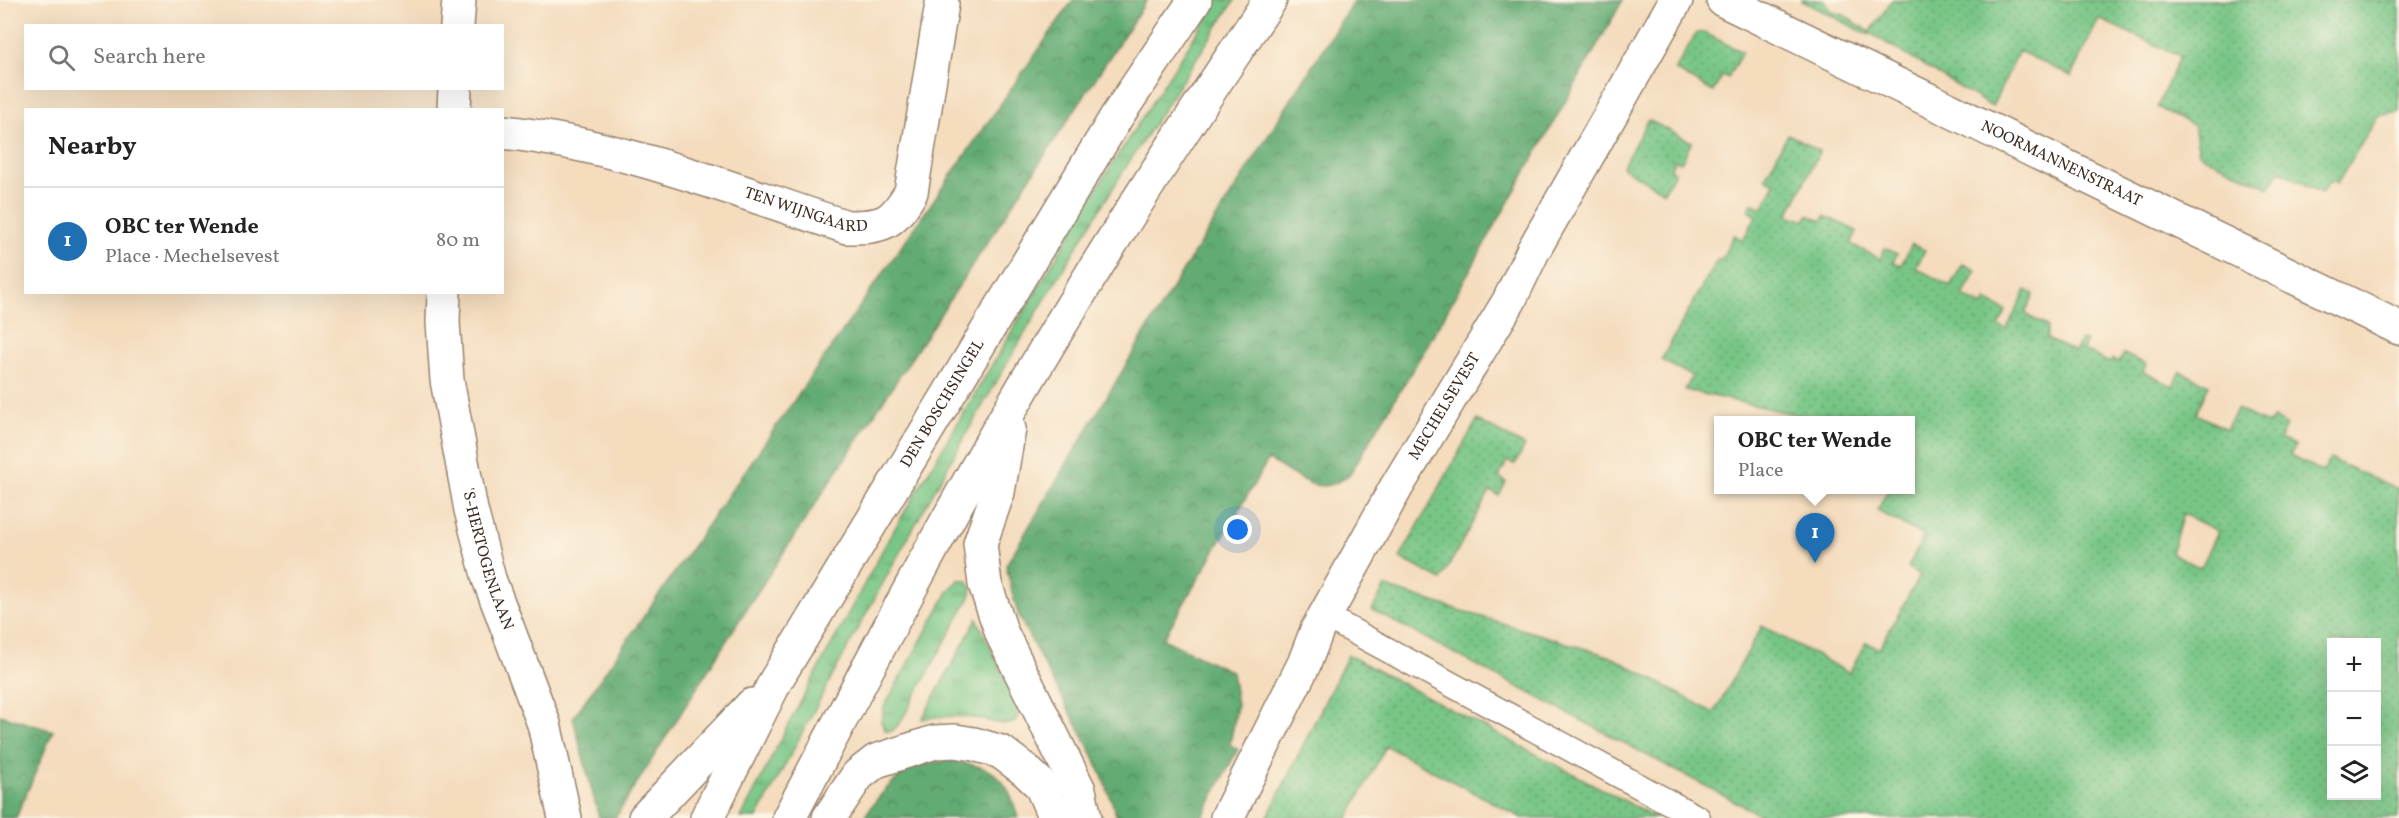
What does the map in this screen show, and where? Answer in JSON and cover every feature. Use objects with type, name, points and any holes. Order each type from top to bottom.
[{"type":"street","points":[[458,24],[459,0]]},
{"type":"street","name":"DEN BOSCHSINGEL","points":[[707,818],[776,680],[1117,116],[1195,0]]},
{"type":"street","points":[[789,818],[876,652],[1014,403],[1173,143],[1270,0]]},
{"type":"street","name":"MECHELSEVEST","points":[[1227,818],[1258,759],[1325,616],[1397,486],[1509,301],[1533,251],[1676,0]]},
{"type":"street","name":"NOORMANNENSTRAAT","points":[[1723,0],[2394,317]]},
{"type":"street","name":"TEN WIJNGAARD","points":[[504,132],[549,137],[619,153],[847,227],[872,227],[897,216],[911,192],[941,1]]},
{"type":"street","points":[[454,90],[454,108]]},
{"type":"street","name":"'S-HERTOGENLAAN","points":[[444,294],[443,322],[447,380],[471,510],[489,579],[544,724],[565,818]]},
{"type":"street","points":[[1014,403],[998,492],[980,544],[981,561],[985,584],[1002,634],[1070,768],[1079,790],[1085,818]]},
{"type":"street","points":[[645,818],[776,680]]},
{"type":"street","points":[[829,818],[858,775],[876,761],[934,742],[955,741],[1001,752],[1025,770],[1041,785],[1055,818]]},
{"type":"lane","points":[[1325,616],[1698,818]]},
{"type":"green space","points":[[1073,0],[1147,0],[747,608],[615,818],[599,818],[573,718]]},
{"type":"green space","points":[[1218,0],[1235,0],[1128,164],[1019,343],[885,579],[757,818],[741,818],[787,727],[888,540],[1100,183]]},
{"type":"green space","points":[[1354,0],[1623,0],[1428,344],[1350,474],[1338,482],[1318,485],[1308,483],[1268,460],[1163,639],[1232,672],[1237,706],[1230,745],[1238,749],[1202,818],[1117,818],[1086,741],[1020,618],[1006,565],[1174,285]]},
{"type":"green space","points":[[1800,0],[1822,0],[1831,12],[1842,14],[1870,32],[1892,0],[2399,0],[2399,112],[2378,116],[2337,184],[2330,181],[2322,193],[2280,171],[2269,188],[2201,155],[2194,126],[2157,107],[2180,56],[2099,19],[2071,76],[2019,51],[1992,107],[1870,33],[1869,35]]},
{"type":"green space","points":[[1699,32],[1742,52],[1728,78],[1723,75],[1713,92],[1675,70]]},
{"type":"green space","points":[[1648,120],[1692,142],[1681,162],[1675,160],[1670,170],[1675,172],[1664,192],[1622,167]]},
{"type":"green space","points":[[1788,134],[1820,151],[1788,215],[1805,221],[1808,215],[1822,221],[1825,216],[1857,231],[1851,244],[1880,259],[1885,248],[1897,254],[1893,262],[1901,265],[1912,244],[1925,250],[1916,268],[1950,286],[1963,264],[1976,270],[1963,296],[1983,306],[1986,300],[2006,311],[1999,326],[2006,330],[2026,290],[2034,294],[2025,314],[2047,326],[2047,339],[2075,352],[2081,340],[2086,341],[2083,350],[2110,363],[2112,359],[2119,362],[2124,354],[2146,364],[2143,372],[2173,386],[2180,371],[2209,385],[2196,414],[2226,429],[2237,409],[2268,424],[2274,418],[2286,425],[2280,439],[2295,446],[2290,456],[2323,472],[2330,459],[2398,489],[2399,818],[1766,818],[1372,610],[1385,587],[1612,657],[1714,713],[1762,626],[1849,673],[1866,642],[1879,649],[1920,575],[1908,567],[1924,536],[1877,511],[1886,494],[1915,494],[1915,416],[1802,416],[1685,390],[1692,376],[1661,360],[1717,260],[1721,260],[1734,235],[1743,240],[1756,216],[1748,211],[1752,203],[1762,208],[1775,183],[1765,178]],"holes":[[[2183,514],[2218,531],[2201,568],[2171,553]]]},
{"type":"green space","points":[[1477,420],[1525,446],[1515,464],[1507,461],[1499,477],[1506,482],[1499,496],[1490,491],[1441,580],[1400,558]]},
{"type":"green space","points":[[958,580],[967,580],[972,589],[970,597],[900,723],[892,731],[886,731],[881,722],[884,707],[948,592]]},
{"type":"green space","points":[[977,619],[1019,709],[1016,719],[1014,722],[1003,724],[961,716],[922,719]]},
{"type":"green space","points":[[1348,655],[1657,818],[1522,818],[1386,746],[1348,818],[1267,818]]},
{"type":"green space","points":[[0,715],[53,731],[16,818],[0,818]]},
{"type":"green space","points":[[952,761],[979,767],[997,776],[1009,792],[1018,818],[864,818],[883,792],[909,771],[928,763]]},
{"type":"place","name":"OBC ter Wende","points":[[1815,563]]}]
